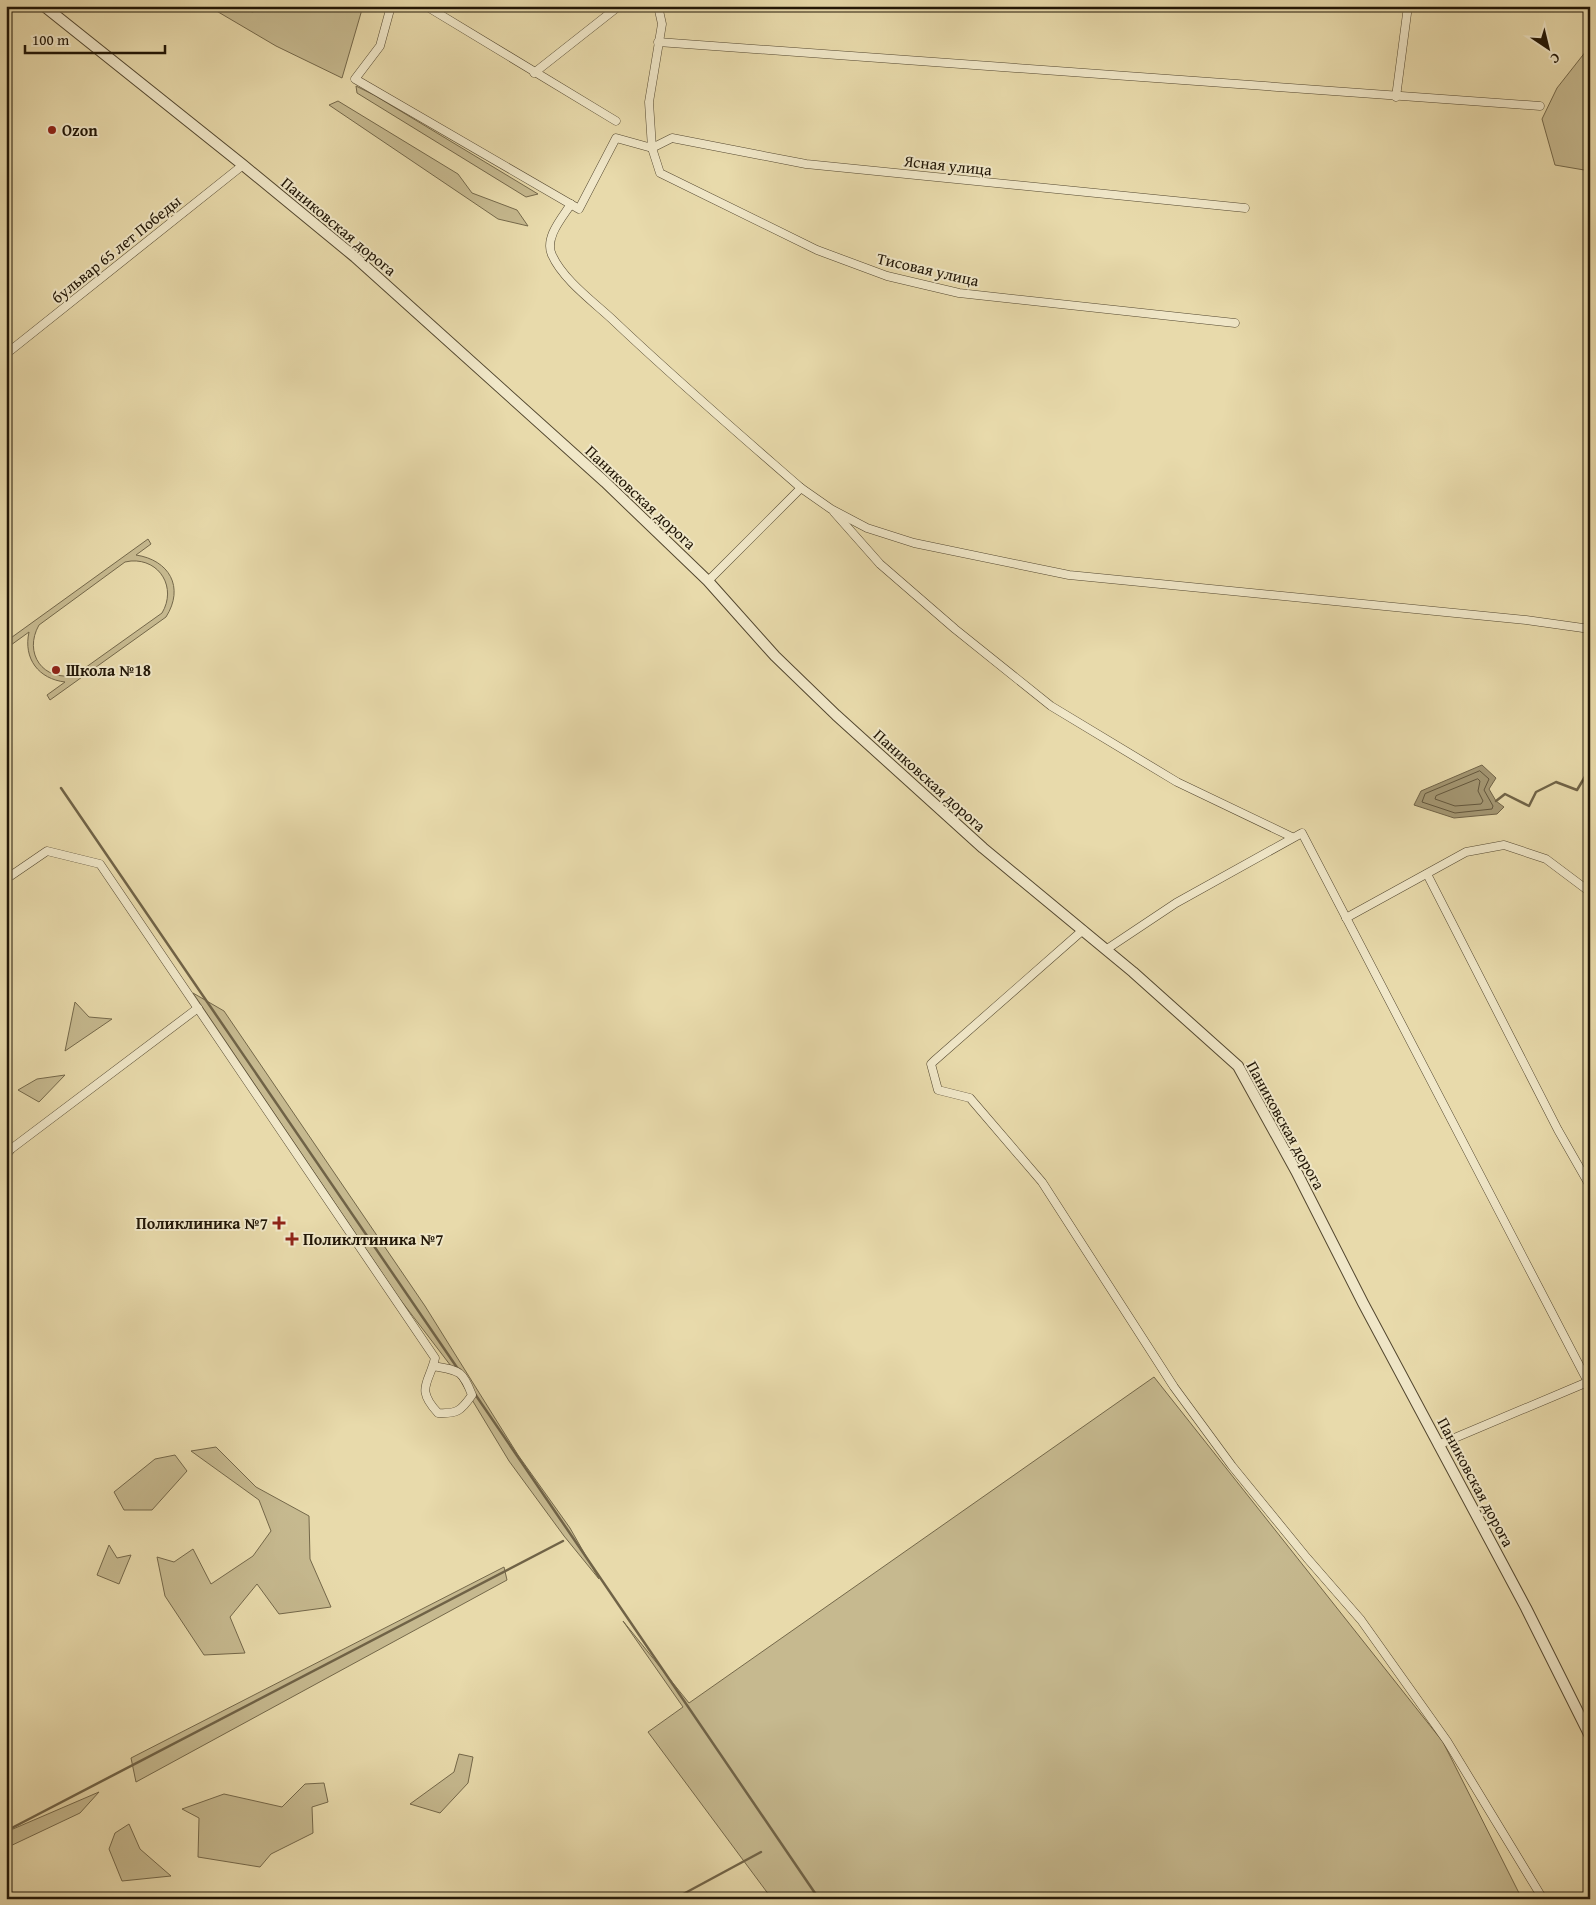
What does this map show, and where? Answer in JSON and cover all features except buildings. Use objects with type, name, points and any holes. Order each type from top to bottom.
[{"type":"street","name":"Паниковская дорога","points":[[44,6],[355,257],[605,482],[708,581],[775,656],[829,708],[982,848],[1107,949],[1238,1066],[1296,1171],[1363,1303],[1526,1608],[1590,1736]]},
{"type":"street","points":[[391,6],[380,46],[355,79],[579,209],[616,138],[652,148]]},
{"type":"street","points":[[426,6],[616,122]]},
{"type":"street","points":[[534,73],[619,6]]},
{"type":"street","name":"Тисовая улица","points":[[658,6],[662,24],[649,102],[652,148],[660,173],[817,250],[887,276],[958,293],[1236,323]]},
{"type":"street","points":[[1396,96],[1408,6]]},
{"type":"street","points":[[658,42],[1540,106]]},
{"type":"street","name":"Ясная улица","points":[[652,148],[672,138],[806,164],[1245,208]]},
{"type":"street","name":"бульвар 65 лет Победы","points":[[6,354],[99,282],[243,165]]},
{"type":"street","points":[[571,204],[556,226],[550,240],[551,254],[566,276],[669,372],[801,488],[831,509],[867,528],[914,543],[1069,575],[1526,620],[1590,629]]},
{"type":"street","points":[[708,581],[801,488]]},
{"type":"street","points":[[831,509],[880,564],[955,629],[1051,706],[1177,782],[1292,837]]},
{"type":"street","points":[[1107,949],[1176,903],[1302,833],[1589,1381],[1438,1445]]},
{"type":"street","points":[[1346,918],[1466,852],[1504,845],[1546,859],[1590,892]]},
{"type":"street","points":[[6,881],[47,851],[100,864],[436,1358],[425,1386],[427,1402],[438,1412],[453,1414],[465,1406],[472,1395],[468,1384],[463,1374],[454,1370],[433,1366]]},
{"type":"street","points":[[1427,874],[1558,1130],[1590,1186]]},
{"type":"street","points":[[1083,930],[931,1064],[938,1090],[970,1098],[1042,1182],[1180,1395],[1232,1466],[1307,1558],[1361,1620],[1447,1741],[1543,1899]]},
{"type":"street","points":[[6,1155],[11,1149],[198,1008]]},
{"type":"shaded area","points":[[208,6],[243,6],[252,12],[274,6],[363,6],[342,78],[276,46]]},
{"type":"shaded area","points":[[1590,46],[1590,171],[1555,165],[1542,119],[1557,88]]},
{"type":"shaded area","points":[[356,86],[538,194],[526,197],[357,93]]},
{"type":"shaded area","points":[[338,101],[458,174],[472,193],[517,210],[528,226],[498,219],[329,105]]},
{"type":"shaded area","points":[[148,539],[151,544],[136,555],[148,558],[165,569],[174,586],[172,606],[166,617],[50,700],[47,695],[65,682],[48,677],[35,666],[28,651],[29,632],[11,645],[8,640]],"holes":[[[125,562],[141,562],[158,570],[163,577],[168,594],[162,613],[75,675],[64,676],[45,670],[39,663],[33,646],[39,625]]]},
{"type":"shaded area","points":[[193,993],[224,1011],[425,1306],[518,1455],[570,1528],[599,1579],[564,1536],[509,1461],[454,1370],[399,1298]]},
{"type":"shaded area","points":[[75,1002],[89,1017],[112,1019],[65,1051]]},
{"type":"shaded area","points":[[65,1075],[39,1102],[18,1090],[37,1079]]},
{"type":"shaded area","points":[[1154,1377],[1443,1742],[1522,1899],[772,1899],[648,1732],[683,1707],[623,1621],[689,1703]]},
{"type":"shaded area","points":[[216,1447],[256,1487],[309,1516],[310,1559],[331,1607],[279,1614],[257,1584],[230,1617],[245,1653],[204,1655],[165,1596],[157,1557],[174,1562],[193,1549],[211,1584],[253,1556],[271,1531],[259,1500],[191,1451]]},
{"type":"shaded area","points":[[175,1455],[187,1471],[152,1510],[124,1510],[114,1492],[155,1459]]},
{"type":"shaded area","points":[[109,1545],[117,1558],[131,1555],[119,1584],[97,1575]]},
{"type":"shaded area","points":[[504,1567],[507,1580],[136,1782],[131,1758]]},
{"type":"shaded area","points":[[459,1754],[473,1757],[468,1783],[440,1813],[410,1804],[454,1772]]},
{"type":"shaded area","points":[[324,1783],[328,1802],[312,1807],[313,1833],[271,1854],[260,1867],[198,1857],[199,1818],[182,1809],[224,1794],[282,1807],[305,1784]]},
{"type":"shaded area","points":[[99,1792],[80,1813],[6,1848],[6,1832]]},
{"type":"shaded area","points":[[129,1824],[140,1849],[171,1876],[122,1881],[109,1849],[115,1833]]},
{"type":"water","points":[[1482,765],[1496,778],[1489,789],[1496,801],[1504,807],[1497,814],[1454,818],[1414,805],[1421,791]]},
{"type":"waterway","points":[[1496,801],[1505,794],[1529,806],[1536,792],[1556,782],[1577,790],[1586,775],[1590,774]]},
{"type":"waterway","points":[[61,788],[458,1369]]},
{"type":"waterway","points":[[475,1394],[819,1899]]},
{"type":"waterway","points":[[6,1831],[563,1541]]},
{"type":"waterway","points":[[674,1899],[761,1852]]},
{"type":"place","name":"Ozon","points":[[52,130]]},
{"type":"place","name":"Школа №18","points":[[56,670]]},
{"type":"place","name":"Поликлиника №7","points":[[279,1223]]},
{"type":"place","name":"Поликлтиника №7","points":[[292,1239]]}]
